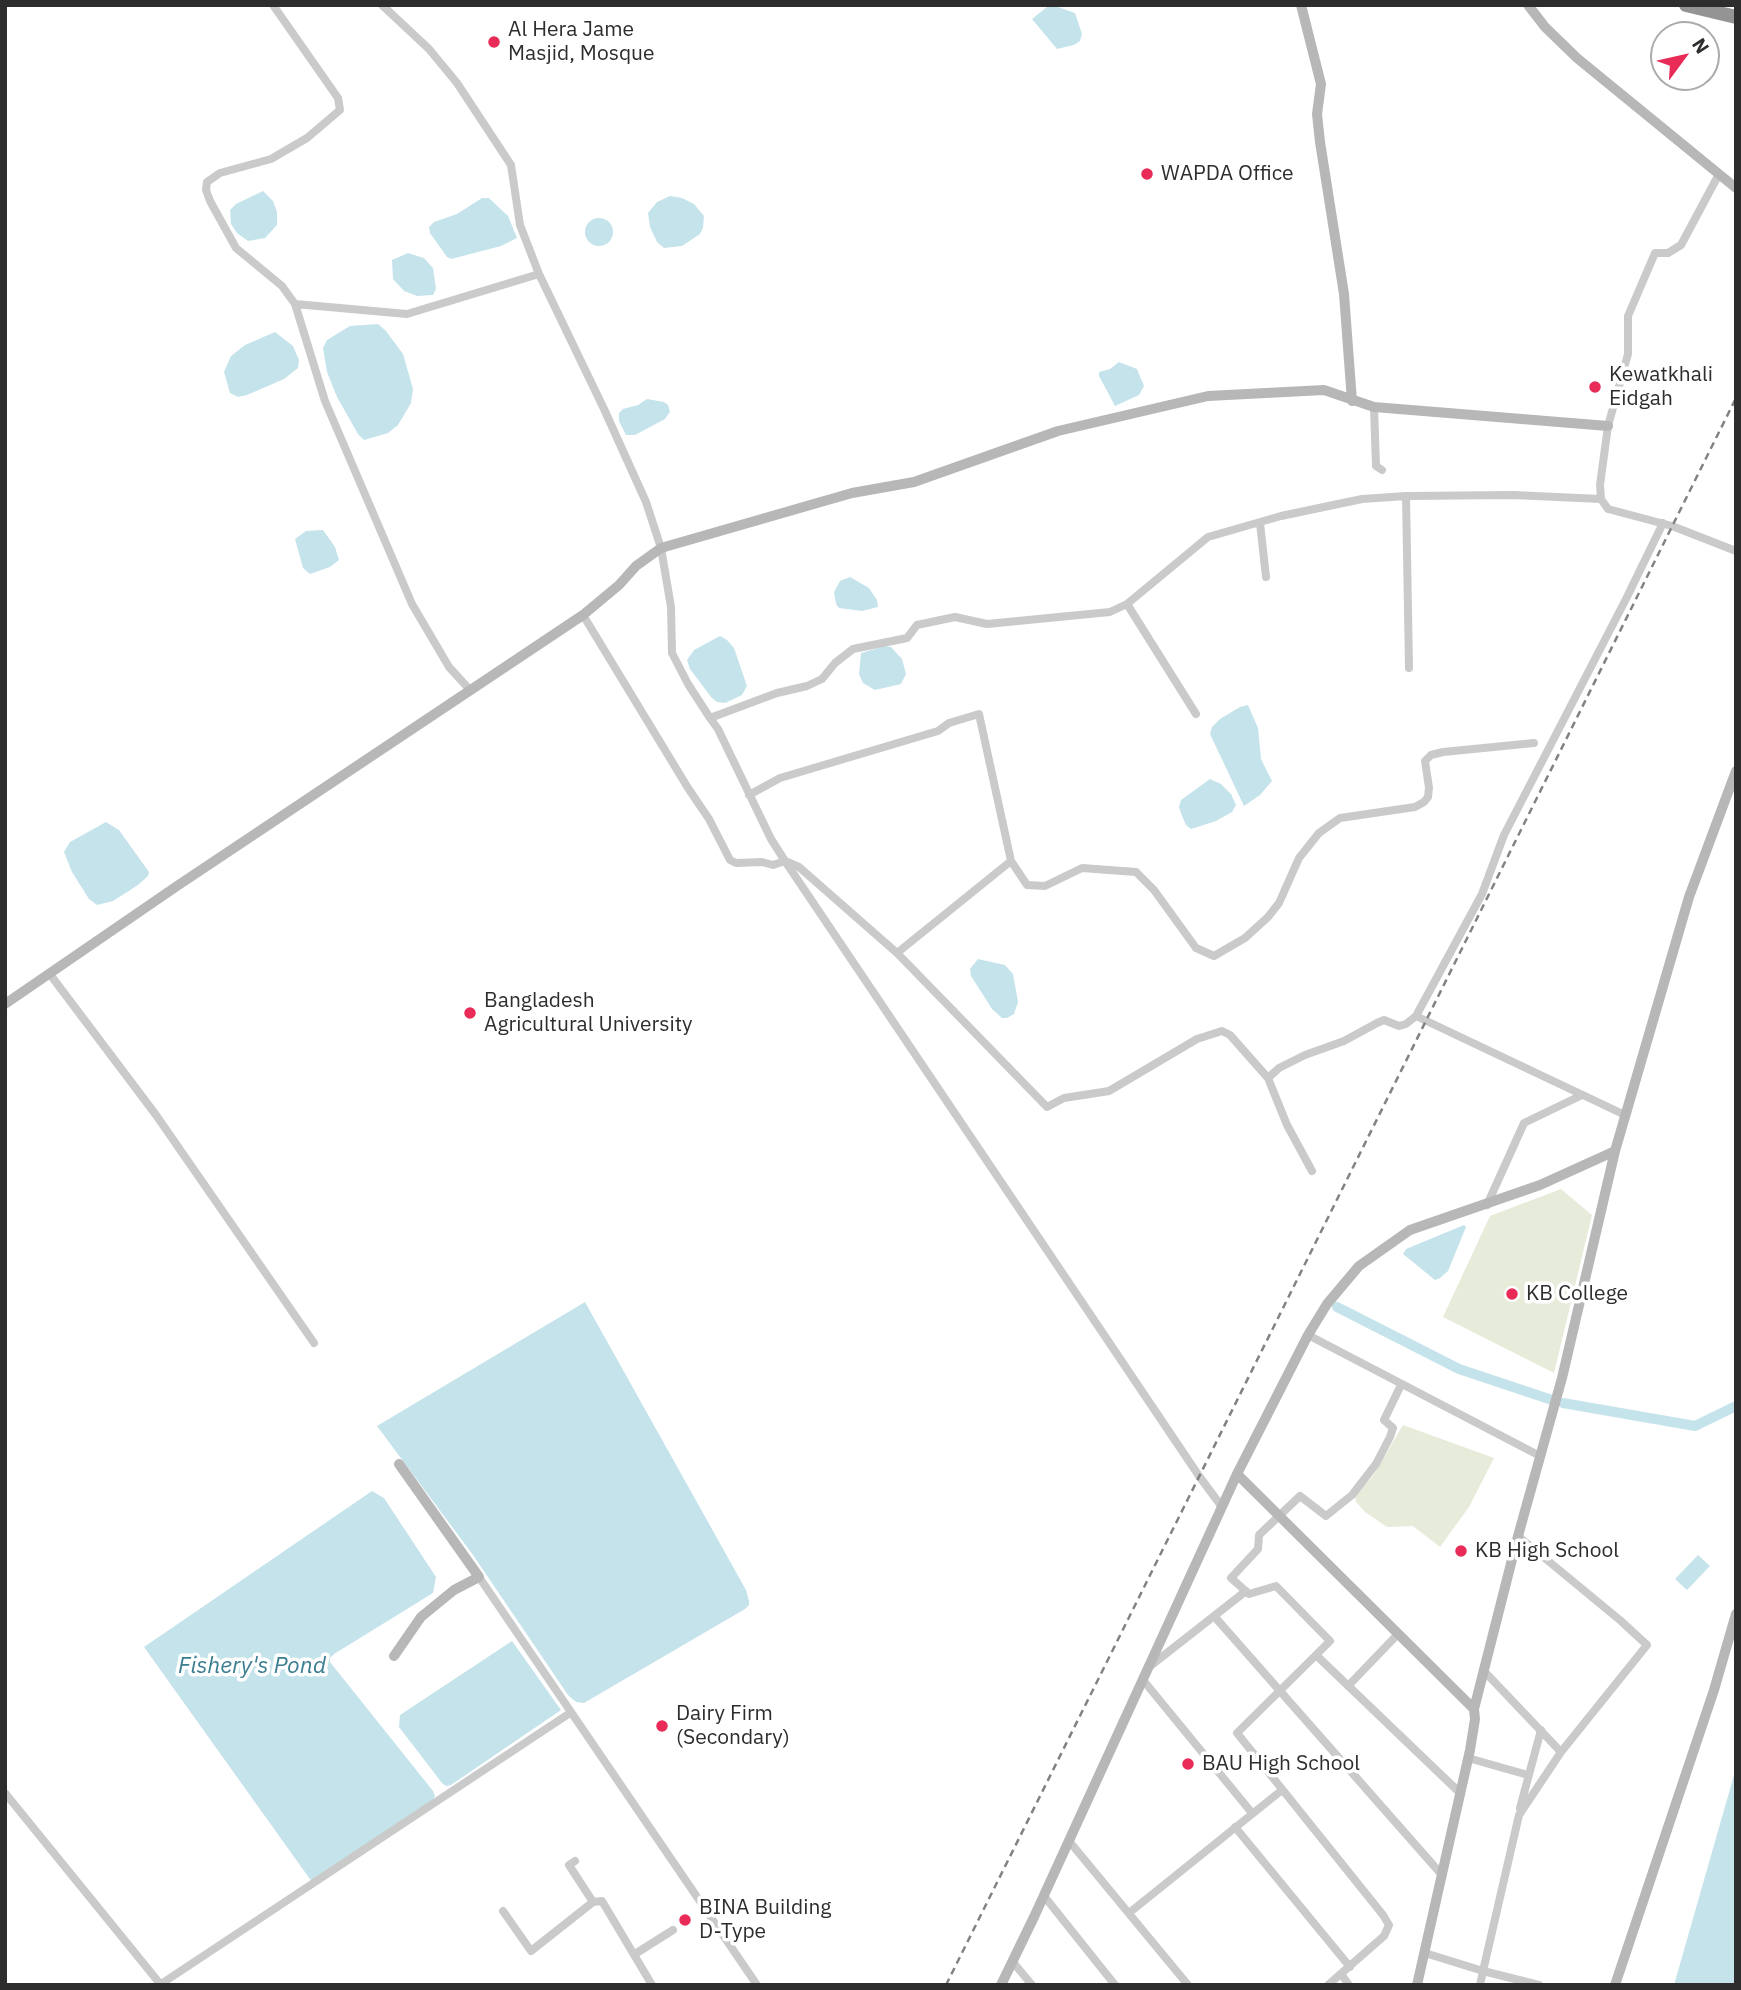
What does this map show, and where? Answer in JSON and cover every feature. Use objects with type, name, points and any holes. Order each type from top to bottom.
[{"type":"highway","points":[[1686,5],[1736,17]]},
{"type":"street","points":[[273,5],[338,98],[340,110],[307,138],[271,159],[220,173],[207,182],[206,190],[236,248],[282,286],[295,304],[326,401],[412,604],[449,667],[470,690]]},
{"type":"street","points":[[382,5],[429,50],[457,83],[510,165],[520,225],[539,274],[646,502],[661,548],[671,607],[672,653],[688,684],[716,725],[771,839],[1183,1453],[1222,1507]]},
{"type":"street","points":[[1301,5],[1321,84],[1318,114],[1320,141],[1344,293],[1352,401]]},
{"type":"street","points":[[1528,5],[1545,27],[1577,58],[1736,188]]},
{"type":"street","points":[[1719,174],[1681,245],[1668,253],[1655,253],[1628,316],[1628,354],[1608,426],[1600,485],[1601,499],[1608,509],[1663,523],[1736,551]]},
{"type":"street","points":[[295,304],[407,314],[539,274]]},
{"type":"street","points":[[5,1004],[583,615],[619,585],[636,566],[661,548],[852,493],[915,482],[1058,431],[1208,396],[1324,390],[1374,407],[1608,426]]},
{"type":"street","points":[[1374,407],[1376,466],[1382,470]]},
{"type":"street","points":[[710,718],[777,692],[807,686],[822,679],[835,663],[853,649],[907,638],[917,625],[955,617],[986,625],[1110,612],[1127,604],[1208,537],[1281,516],[1362,499],[1406,496],[1513,495],[1601,499]]},
{"type":"street","points":[[1406,496],[1409,668]]},
{"type":"street","points":[[1260,523],[1266,577]]},
{"type":"street","points":[[1268,1078],[1279,1068],[1305,1055],[1345,1041],[1384,1020],[1399,1026],[1416,1016],[1482,894],[1504,835],[1663,523]]},
{"type":"street","points":[[1127,604],[1196,714]]},
{"type":"street","points":[[583,615],[709,818],[730,860],[736,863],[773,864],[785,861],[799,867],[897,953],[1047,1107],[1065,1098],[1109,1091],[1197,1039],[1222,1031],[1230,1035],[1268,1078],[1287,1125],[1312,1171]]},
{"type":"street","points":[[749,795],[780,778],[938,731],[949,723],[979,714],[1011,861],[1027,885],[1045,886],[1082,868],[1136,872],[1154,890],[1196,948],[1214,956],[1245,938],[1268,917],[1279,903],[1299,858],[1319,834],[1340,818],[1415,807],[1424,802],[1429,788],[1425,761],[1431,755],[1534,743]]},
{"type":"street","points":[[1417,1985],[1468,1758],[1475,1719],[1474,1709],[1483,1670],[1562,1378],[1615,1151],[1689,897],[1736,771]]},
{"type":"street","points":[[897,953],[1011,861]]},
{"type":"street","points":[[49,974],[156,1115],[314,1343]]},
{"type":"street","points":[[1416,1016],[1625,1115]]},
{"type":"street","points":[[1487,1205],[1524,1124],[1580,1096]]},
{"type":"street","points":[[1001,1985],[1237,1474],[1308,1335],[1344,1281],[1396,1238],[1426,1223],[1487,1205],[1540,1185],[1615,1151]]},
{"type":"street","points":[[1308,1335],[1540,1457]]},
{"type":"street","points":[[1328,1985],[1384,1936],[1389,1925],[1237,1733],[1330,1641],[1276,1586],[1249,1594],[1231,1578],[1258,1549],[1259,1535],[1300,1496],[1326,1516],[1352,1495],[1376,1464],[1390,1437],[1391,1426],[1384,1420],[1401,1385]]},
{"type":"street","points":[[399,1464],[757,1985]]},
{"type":"street","points":[[1237,1474],[1474,1709]]},
{"type":"street","points":[[1518,1536],[1647,1645],[1562,1752],[1519,1815]]},
{"type":"street","points":[[394,1656],[421,1617],[454,1590],[479,1577]]},
{"type":"street","points":[[1148,1668],[1246,1591]]},
{"type":"street","points":[[1615,1985],[1714,1690],[1736,1614]]},
{"type":"street","points":[[1214,1616],[1442,1875]]},
{"type":"street","points":[[1348,1686],[1398,1634]]},
{"type":"street","points":[[1316,1655],[1459,1792]]},
{"type":"street","points":[[1483,1670],[1562,1752]]},
{"type":"street","points":[[1143,1680],[1252,1814]]},
{"type":"street","points":[[5,1793],[161,1984],[570,1713]]},
{"type":"street","points":[[1480,1985],[1528,1775],[1541,1730]]},
{"type":"street","points":[[1468,1758],[1528,1775]]},
{"type":"street","points":[[1129,1913],[1282,1790]]},
{"type":"street","points":[[1235,1827],[1350,1967]]},
{"type":"street","points":[[1069,1841],[1188,1985]]},
{"type":"street","points":[[575,1861],[569,1865],[593,1902]]},
{"type":"street","points":[[1044,1896],[1115,1985]]},
{"type":"street","points":[[503,1911],[531,1951],[593,1902],[602,1900],[652,1985]]},
{"type":"street","points":[[635,1954],[673,1930]]},
{"type":"street","points":[[1425,1953],[1539,1985]]},
{"type":"street","points":[[1012,1961],[1032,1985]]},
{"type":"street","points":[[1341,1974],[1349,1985]]},
{"type":"green space","points":[[1561,1189],[1592,1215],[1554,1373],[1443,1317],[1490,1216]]},
{"type":"green space","points":[[1403,1425],[1494,1458],[1469,1507],[1440,1547],[1413,1526],[1387,1527],[1365,1512],[1356,1502],[1355,1495],[1373,1476]]},
{"type":"water","points":[[1047,7],[1058,7],[1075,13],[1082,34],[1080,41],[1057,49],[1032,19]]},
{"type":"water","points":[[263,191],[273,201],[277,212],[277,225],[265,238],[248,241],[237,233],[231,224],[230,210],[236,204]]},
{"type":"water","points":[[670,196],[694,204],[704,216],[703,228],[700,234],[682,246],[664,248],[657,242],[650,227],[648,213],[657,202]]},
{"type":"water","points":[[482,198],[489,198],[508,216],[517,238],[501,246],[451,259],[447,257],[430,233],[429,227]]},
{"type":"water","points":[[599,218],[609,222],[613,232],[609,242],[599,246],[589,242],[585,232],[589,222]]},
{"type":"water","points":[[408,253],[424,258],[433,268],[436,289],[433,295],[417,296],[404,291],[393,279],[392,260]]},
{"type":"water","points":[[378,324],[403,354],[413,389],[411,403],[398,425],[388,433],[364,440],[337,397],[327,372],[323,348],[327,340],[350,326]]},
{"type":"water","points":[[275,332],[293,346],[299,360],[298,368],[284,379],[247,395],[238,397],[230,393],[224,372],[231,356],[245,345]]},
{"type":"water","points":[[1119,362],[1137,369],[1144,386],[1139,395],[1115,406],[1099,372],[1110,369]]},
{"type":"water","points":[[647,399],[664,402],[670,412],[665,419],[635,435],[626,435],[619,421],[619,413]]},
{"type":"water","points":[[323,530],[335,547],[339,560],[330,567],[310,574],[303,568],[295,539],[306,531]]},
{"type":"water","points":[[850,577],[869,588],[878,607],[862,611],[839,608],[834,592],[840,581]]},
{"type":"water","points":[[720,636],[734,648],[747,686],[742,695],[725,703],[717,702],[711,697],[690,669],[687,660],[694,650]]},
{"type":"water","points":[[885,646],[891,647],[902,659],[906,674],[901,684],[875,690],[863,683],[859,674],[861,653]]},
{"type":"water","points":[[1248,705],[1258,728],[1261,759],[1272,781],[1260,795],[1244,806],[1210,734],[1212,727],[1220,719]]},
{"type":"water","points":[[1210,779],[1221,784],[1231,794],[1236,805],[1232,812],[1216,821],[1191,829],[1182,816],[1179,807],[1181,800]]},
{"type":"water","points":[[106,822],[119,830],[149,872],[138,885],[113,901],[97,905],[89,899],[72,872],[64,852],[70,842]]},
{"type":"water","points":[[978,959],[1005,965],[1013,974],[1018,1002],[1014,1014],[1007,1018],[1002,1018],[992,1009],[971,976],[970,969]]},
{"type":"water","points":[[1464,1225],[1466,1227],[1448,1271],[1440,1278],[1435,1280],[1403,1254],[1406,1249]]},
{"type":"water","points":[[585,1302],[746,1590],[749,1605],[584,1703],[576,1702],[568,1695],[473,1555],[377,1426]]},
{"type":"water","name":"Fishery's Pond","points":[[372,1491],[384,1498],[436,1577],[433,1593],[334,1654],[330,1662],[435,1796],[432,1802],[312,1882],[144,1647]]},
{"type":"water","points":[[1698,1555],[1710,1566],[1687,1590],[1675,1579]]},
{"type":"water","points":[[512,1641],[561,1710],[446,1786],[399,1727],[400,1715]]},
{"type":"water","points":[[1736,1768],[1736,1985],[1674,1985]]},
{"type":"waterway","points":[[1337,1307],[1459,1369],[1552,1400]]},
{"type":"waterway","points":[[1563,1403],[1695,1426],[1736,1406]]},
{"type":"railway","points":[[946,1985],[1736,398]]},
{"type":"place","name":"Al Hera Jame Masjid, Mosque","points":[[494,42]]},
{"type":"place","name":"WAPDA Office","points":[[1147,174]]},
{"type":"place","name":"Kewatkhali Eidgah","points":[[1595,387]]},
{"type":"place","name":"Bangladesh Agricultural University","points":[[470,1013]]},
{"type":"place","name":"KB College","points":[[1512,1294]]},
{"type":"place","name":"KB High School","points":[[1461,1551]]},
{"type":"place","name":"Dairy Firm (Secondary)","points":[[662,1726]]},
{"type":"place","name":"BAU High School","points":[[1188,1764]]},
{"type":"place","name":"BINA Building D-Type","points":[[685,1920]]}]
